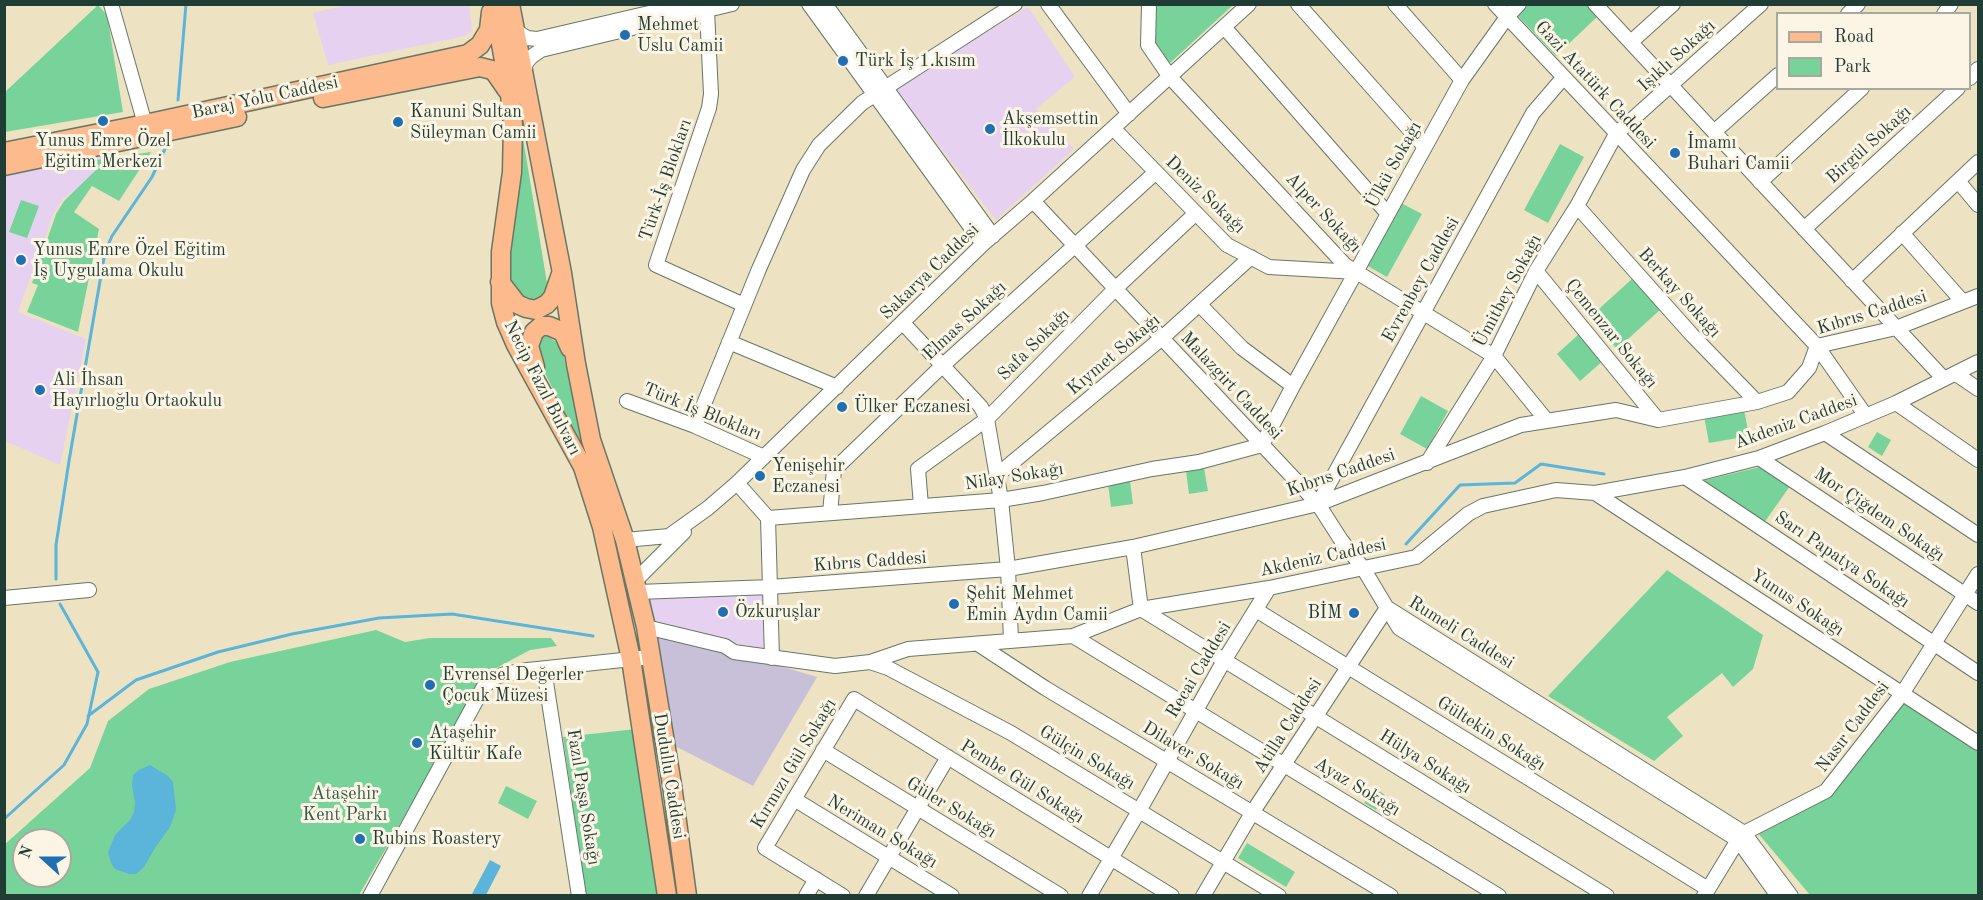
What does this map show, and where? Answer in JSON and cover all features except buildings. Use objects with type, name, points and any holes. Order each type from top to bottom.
[{"type":"main road","name":"Baraj Yolu Caddesi","points":[[4,166],[90,150],[468,54],[480,45],[489,30],[493,4]]},
{"type":"main road","name":"Necip Fazıl Bulvarı","points":[[493,4],[510,95],[513,125],[512,172],[501,252],[501,303],[516,345],[583,467],[602,526],[631,660]]},
{"type":"main road","name":"Necip Fazıl Bulvarı","points":[[510,4],[562,273],[591,440],[625,540],[651,657]]},
{"type":"main road","name":"Baraj Yolu Caddesi","points":[[4,152],[327,90],[480,67],[492,70],[510,95]]},
{"type":"main road","points":[[500,282],[517,304],[536,310],[547,304],[553,297],[562,273]]},
{"type":"main road","points":[[542,390],[529,346],[534,332],[541,326],[549,326],[563,332],[576,364]]},
{"type":"main road","name":"Dudullu Caddesi","points":[[651,657],[687,896]]},
{"type":"main road","name":"Dudullu Caddesi","points":[[631,660],[667,896]]},
{"type":"street","points":[[111,4],[145,124]]},
{"type":"street","points":[[516,31],[527,38],[537,39],[688,4]]},
{"type":"street","points":[[524,72],[526,63],[541,50],[732,4]]},
{"type":"street","points":[[809,4],[880,90]]},
{"type":"street","points":[[825,4],[880,90],[988,240]]},
{"type":"street","points":[[695,426],[794,190],[819,145],[862,103],[880,90],[1015,4]]},
{"type":"street","points":[[1048,4],[1129,114]]},
{"type":"street","name":"Alper Sokağı","points":[[1149,4],[1148,45],[1170,77],[1346,265],[1494,356],[1547,421]]},
{"type":"street","name":"Sakarya Caddesi","points":[[625,540],[669,536],[708,508],[764,457],[988,240],[1249,4]]},
{"type":"street","points":[[1298,4],[1425,147]]},
{"type":"street","points":[[1395,4],[1462,80]]},
{"type":"street","name":"Gazi Atatürk Caddesi","points":[[1496,4],[1817,346],[1866,416]]},
{"type":"street","name":"Ülkü Sokağı","points":[[1262,446],[1462,80],[1507,17],[1519,4]]},
{"type":"street","points":[[1595,4],[1896,328],[1950,376],[1978,389]]},
{"type":"street","points":[[1630,42],[1673,4]]},
{"type":"street","name":"Işıklı Sokağı","points":[[1616,134],[1761,4]]},
{"type":"street","name":"Türk-İş Blokları","points":[[708,10],[711,94],[709,108],[656,265],[744,305]]},
{"type":"street","points":[[1224,27],[1388,214]]},
{"type":"street","points":[[1714,132],[1776,77]]},
{"type":"street","name":"Evrenbey Caddesi","points":[[1318,504],[1533,113],[1563,78]]},
{"type":"street","points":[[1760,182],[1860,90]]},
{"type":"street","name":"Birgül Sokağı","points":[[1804,229],[1956,90]]},
{"type":"street","name":"Deniz Sokağı","points":[[1113,128],[1227,244],[1269,267],[1356,272]]},
{"type":"street","name":"Ümitbey Sokağı","points":[[1426,463],[1494,356],[1536,271],[1577,206],[1616,134]]},
{"type":"street","points":[[1852,281],[1978,162]]},
{"type":"street","name":"Elmas Sokağı","points":[[830,513],[834,470],[942,366],[1155,172]]},
{"type":"street","points":[[1958,181],[1978,205]]},
{"type":"street","name":"Malazgirt Caddesi","points":[[1033,201],[1318,504],[1341,540],[1363,568],[1387,608]]},
{"type":"street","name":"Berkay Sokağı","points":[[1577,206],[1692,335],[1756,402]]},
{"type":"street","name":"Safa Sokağı","points":[[921,506],[918,469],[987,419],[1115,289],[1196,213]]},
{"type":"street","points":[[1902,233],[1963,302]]},
{"type":"street","name":"Kıymet Sokağı","points":[[996,476],[1200,305],[1251,257]]},
{"type":"street","name":"Çemenzar Sokağı","points":[[1536,271],[1658,420]]},
{"type":"street","name":"Kıbrıs Caddesi","points":[[636,586],[770,587],[1008,569],[1133,547],[1318,504],[1521,425],[1616,410],[1658,420],[1756,402],[1788,392],[1809,368],[1817,346],[1896,328],[1978,296]]},
{"type":"street","points":[[1200,305],[1242,348],[1293,386]]},
{"type":"street","points":[[903,323],[981,407],[987,419],[1001,500],[1008,569],[1011,640]]},
{"type":"street","points":[[729,342],[837,387]]},
{"type":"street","name":"Akdeniz Caddesi","points":[[646,627],[725,646],[734,652],[835,666],[870,662],[908,649],[1073,636],[1141,609],[1269,588],[1416,557],[1467,514],[1483,506],[1556,490],[1595,494],[1685,477],[1759,458],[1896,404],[1978,362]]},
{"type":"street","name":"Türk İş Blokları","points":[[627,401],[695,426],[764,457]]},
{"type":"street","points":[[1896,404],[1978,460]]},
{"type":"street","points":[[1825,433],[1978,535]]},
{"type":"street","name":"Nilay Sokağı","points":[[768,518],[1001,500],[1142,471],[1199,462],[1262,446]]},
{"type":"street","name":"Mor Çiğdem Sokağı","points":[[1759,458],[1978,603]]},
{"type":"street","name":"Sarı Papatya Sokağı","points":[[1685,477],[1978,673]]},
{"type":"street","points":[[736,483],[768,518],[772,658]]},
{"type":"street","name":"Yunus Sokağı","points":[[1595,494],[1978,743]]},
{"type":"street","points":[[636,586],[708,508]]},
{"type":"street","points":[[1133,547],[1141,609],[1225,659]]},
{"type":"street","name":"Nasır Caddesi","points":[[1741,836],[1826,791],[1902,694],[1978,574]]},
{"type":"street","name":"Recai Caddesi","points":[[1089,896],[1225,659],[1269,588]]},
{"type":"street","points":[[4,598],[89,590]]},
{"type":"street","name":"Atilla Caddesi","points":[[1203,896],[1252,813],[1387,608]]},
{"type":"street","name":"Rumeli Caddesi","points":[[1387,608],[1398,628],[1741,836],[1791,896]]},
{"type":"street","name":"Gültekin Sokağı","points":[[1256,610],[1706,892]]},
{"type":"street","points":[[1073,636],[1195,711]]},
{"type":"street","name":"Dilaver Sokağı","points":[[978,644],[1045,688],[1391,896]]},
{"type":"street","points":[[370,896],[483,688],[493,678],[505,674],[651,657]]},
{"type":"street","name":"Hülya Sokağı","points":[[1225,659],[1607,896]]},
{"type":"street","name":"Gülçin Sokağı","points":[[870,662],[888,668],[1011,733],[1279,896]]},
{"type":"street","name":"Fazıl Paşa Sokağı","points":[[544,669],[579,896]]},
{"type":"street","name":"Kırmızı Gül Sokağı","points":[[816,879],[765,848],[854,699]]},
{"type":"street","name":"Pembe Gül Sokağı","points":[[854,699],[1172,896]]},
{"type":"street","name":"Ayaz Sokağı","points":[[1195,711],[1499,896]]},
{"type":"street","name":"Güler Sokağı","points":[[823,750],[1061,896]]},
{"type":"street","points":[[866,896],[948,757]]},
{"type":"street","name":"Neriman Sokağı","points":[[794,799],[952,896]]},
{"type":"street","points":[[1706,892],[1741,836]]},
{"type":"street","name":"Rumeli Caddesi","points":[[1741,836],[1778,896]]},
{"type":"street","points":[[806,896],[816,879],[843,896]]},
{"type":"shaded area","points":[[346,5],[469,5],[472,31],[465,36],[328,65],[313,13]]},
{"type":"shaded area","name":"Akşemsettin İlkokulu","points":[[1028,7],[1075,77],[1036,109],[1074,149],[996,220],[895,88]]},
{"type":"shaded area","points":[[105,156],[96,175],[63,199],[54,213],[18,312],[86,339],[60,465],[5,441],[5,175]]},
{"type":"shaded area","points":[[777,591],[780,653],[654,626],[645,595]]},
{"type":"shaded area","points":[[653,636],[766,662],[817,677],[753,786],[673,745]]},
{"type":"green space","points":[[1528,4],[1590,5],[1599,15],[1556,56],[1517,15]]},
{"type":"green space","points":[[98,5],[107,15],[123,112],[5,132],[5,92]]},
{"type":"green space","points":[[1154,5],[1233,5],[1170,63],[1154,43]]},
{"type":"green space","points":[[520,120],[547,283],[545,293],[537,300],[525,300],[508,278],[517,201]]},
{"type":"green space","points":[[1560,144],[1584,157],[1548,223],[1524,210]]},
{"type":"green space","points":[[151,152],[119,201],[92,186],[74,212],[99,229],[78,332],[27,312],[38,285],[32,283],[56,214],[64,201],[96,170],[96,160]]},
{"type":"green space","points":[[21,200],[39,206],[27,238],[9,232]]},
{"type":"green space","points":[[1401,203],[1422,214],[1387,277],[1366,265]]},
{"type":"green space","points":[[1633,278],[1661,309],[1617,349],[1589,318]]},
{"type":"green space","points":[[1580,333],[1604,360],[1580,381],[1557,354]]},
{"type":"green space","points":[[547,336],[561,345],[588,460],[537,357],[538,339]]},
{"type":"green space","points":[[1421,396],[1448,411],[1427,449],[1400,434]]},
{"type":"green space","points":[[1744,409],[1749,436],[1709,443],[1704,416]]},
{"type":"green space","points":[[1877,432],[1891,440],[1882,456],[1868,447]]},
{"type":"green space","points":[[1760,467],[1790,486],[1764,523],[1703,483],[1706,480]]},
{"type":"green space","points":[[1204,468],[1208,491],[1189,494],[1186,471]]},
{"type":"green space","points":[[1130,481],[1133,504],[1111,507],[1108,484]]},
{"type":"green space","points":[[1667,570],[1763,635],[1753,669],[1733,687],[1722,673],[1667,717],[1683,736],[1654,761],[1548,696]]},
{"type":"green space","name":"Ataşehir Kent Parkı","points":[[376,630],[405,642],[430,638],[551,638],[557,646],[530,650],[487,673],[359,895],[5,895],[4,845],[12,838],[12,888],[72,888],[72,828],[23,828],[90,768],[108,721],[149,689],[230,662]]},
{"type":"green space","points":[[1902,700],[1978,752],[1978,895],[1810,895],[1757,832],[1829,796]]},
{"type":"green space","points":[[636,729],[660,895],[586,895],[563,737]]},
{"type":"green space","points":[[506,786],[537,801],[528,819],[498,803]]},
{"type":"green space","points":[[1374,787],[1385,795],[1376,810],[1364,803]]},
{"type":"green space","points":[[1247,843],[1295,872],[1286,887],[1238,858]]},
{"type":"water","points":[[150,765],[168,776],[173,782],[176,810],[170,827],[144,867],[136,874],[129,874],[115,869],[108,852],[115,835],[130,820],[134,812],[133,775]]},
{"type":"water","points":[[490,860],[501,866],[486,895],[472,894]]},
{"type":"waterway","points":[[178,100],[186,4]]},
{"type":"waterway","points":[[56,579],[56,545],[105,252],[112,236],[152,177],[169,140]]},
{"type":"waterway","points":[[1406,544],[1460,485],[1515,483],[1541,464],[1604,474]]},
{"type":"waterway","points":[[4,819],[64,765],[87,724],[98,672],[60,604]]},
{"type":"waterway","points":[[88,716],[136,680],[218,652],[292,634],[379,618],[452,614],[593,636]]},
{"type":"place","name":"Mehmet Uslu Camii","points":[[625,35]]},
{"type":"place","name":"Türk İş 1.kısım","points":[[843,61]]},
{"type":"place","name":"Yunus Emre Özel Eğitim Merkezi","points":[[103,121]]},
{"type":"place","name":"Kanuni Sultan Süleyman Camii","points":[[398,122]]},
{"type":"place","name":"Akşemsettin İlkokulu","points":[[990,129]]},
{"type":"place","name":"İmamı Buhari Camii","points":[[1675,153]]},
{"type":"place","name":"Yunus Emre Özel Eğitim İş Uygulama Okulu","points":[[21,260]]},
{"type":"place","name":"Ali İhsan Hayırlıoğlu Ortaokulu","points":[[40,390]]},
{"type":"place","name":"Ülker Eczanesi","points":[[842,407]]},
{"type":"place","name":"Yenişehir Eczanesi","points":[[760,476]]},
{"type":"place","name":"Şehit Mehmet Emin Aydın Camii","points":[[954,604]]},
{"type":"place","name":"Özkuruşlar","points":[[723,612]]},
{"type":"place","name":"BİM","points":[[1354,613]]},
{"type":"place","name":"Evrensel Değerler Çocuk Müzesi","points":[[430,685]]},
{"type":"place","name":"Ataşehir Kültür Kafe","points":[[417,743]]},
{"type":"place","name":"Rubins Roastery","points":[[360,839]]}]
